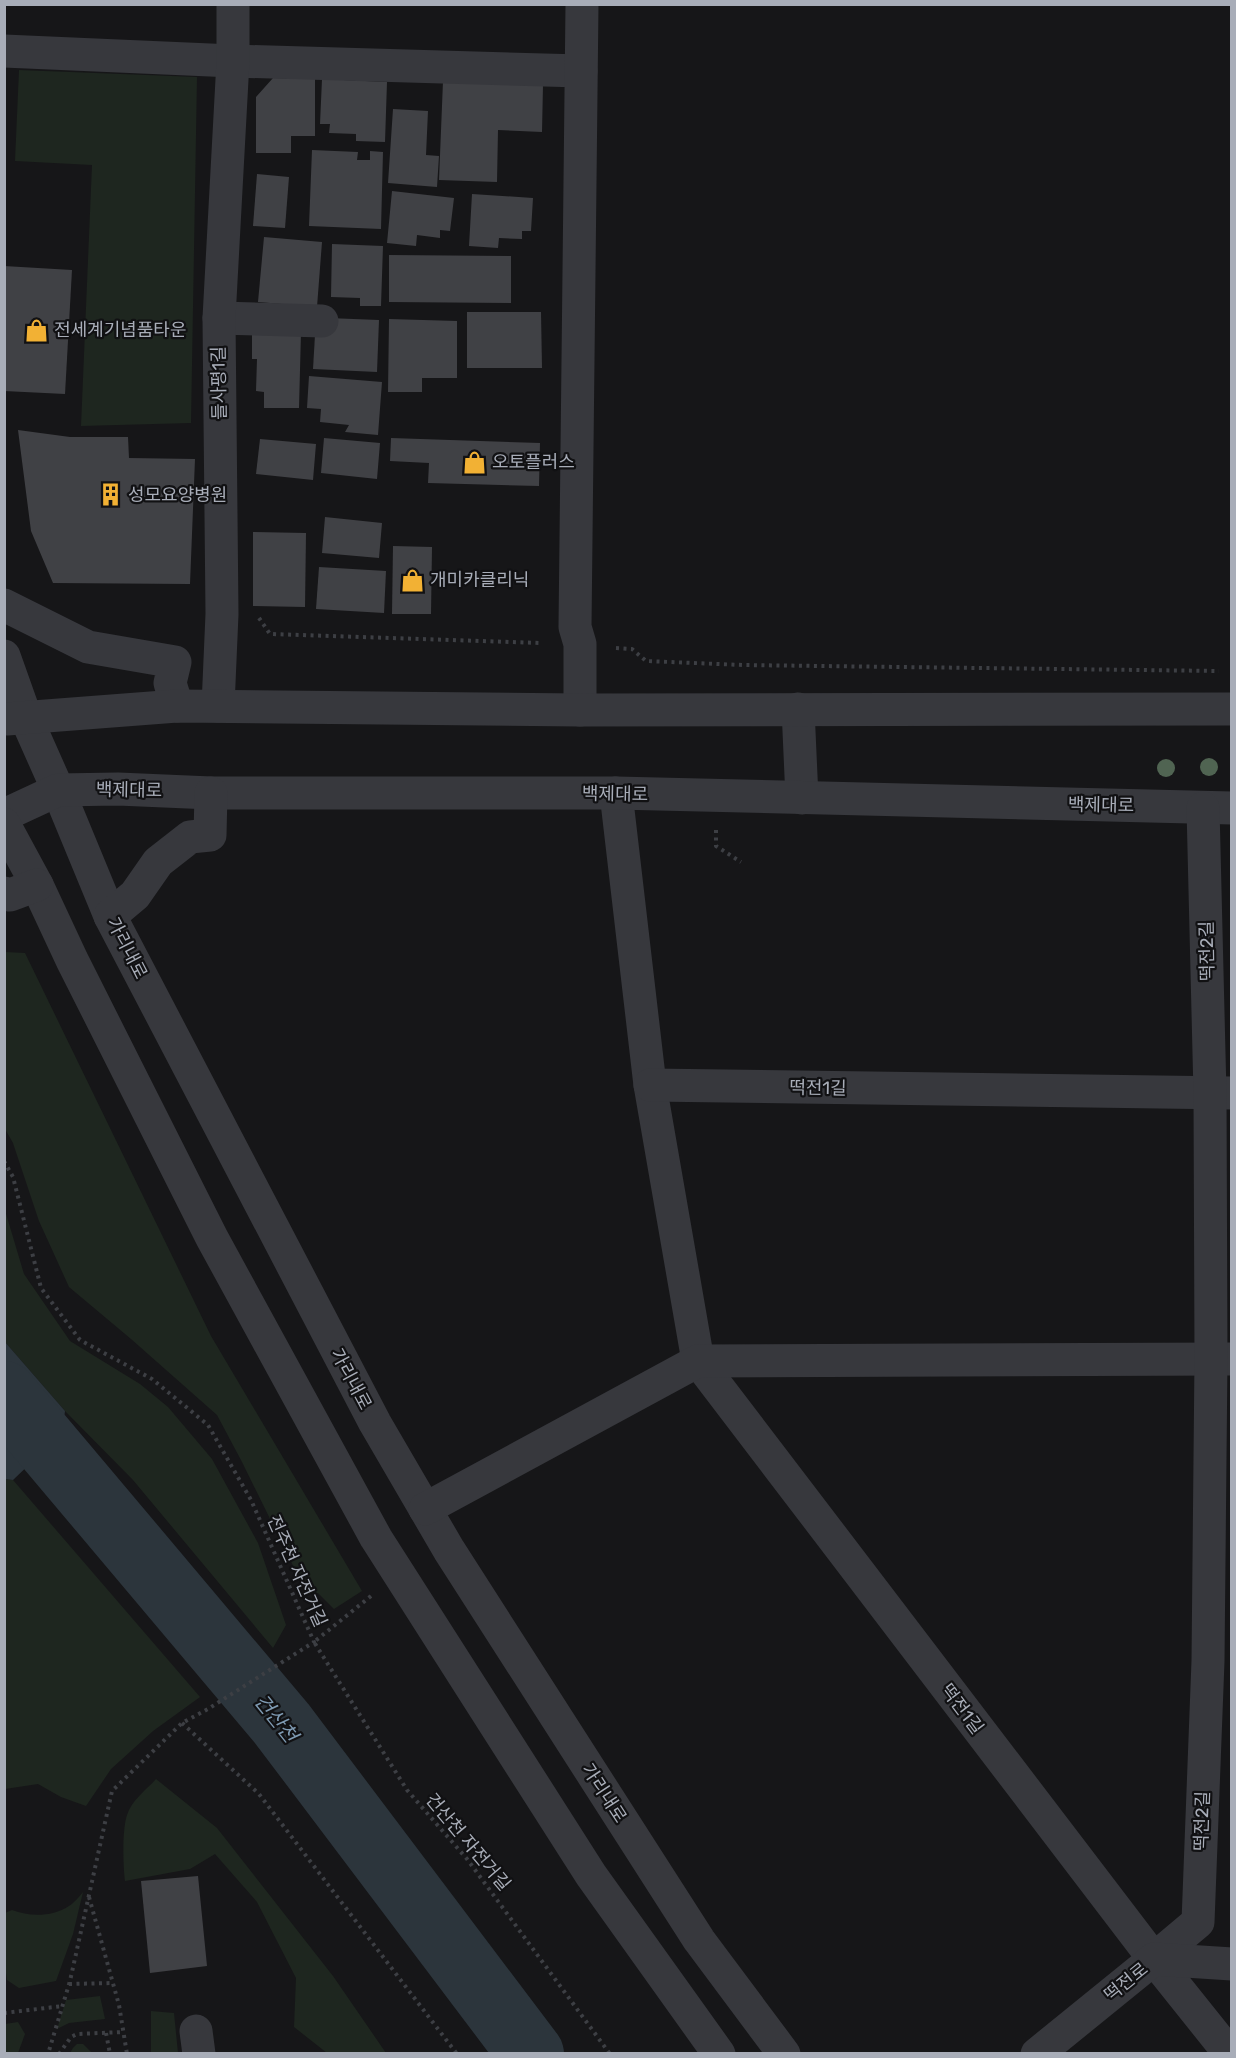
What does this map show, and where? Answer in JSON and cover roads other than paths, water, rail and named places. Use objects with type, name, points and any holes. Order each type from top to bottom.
[{"type":"street","name":"들사평1길","points":[[218,706],[222,614],[219,318],[233,4]]},
{"type":"street","points":[[580,710],[580,644],[575,627],[582,4]]},
{"type":"street","points":[[4,51],[232,61],[581,70]]},
{"type":"street","points":[[219,318],[322,321]]},
{"type":"street","points":[[4,605],[88,647],[175,662],[170,683],[177,706]]},
{"type":"street","name":"가리내로","points":[[4,656],[15,718],[58,790],[110,916],[375,1423],[449,1550],[699,1940],[784,2054]]},
{"type":"street","points":[[15,718],[177,706],[580,710],[1232,710]]},
{"type":"street","points":[[798,709],[802,798]]},
{"type":"street","name":"백제대로","points":[[4,815],[58,790],[118,789],[211,793],[616,793],[1217,808]]},
{"type":"street","points":[[110,916],[135,895],[158,862],[190,837],[210,835],[211,793]]},
{"type":"street","name":"떡전1길","points":[[616,793],[650,1085],[698,1361],[1154,1959],[1230,2054]]},
{"type":"street","name":"떡전2길","points":[[1154,1959],[1198,1922],[1220,1661],[1221,1093],[1217,808]]},
{"type":"street","points":[[4,824],[37,885],[72,960],[212,1239],[375,1538],[591,1875],[719,2054]]},
{"type":"street","points":[[4,893],[10,895],[37,885]]},
{"type":"street","name":"떡전1길","points":[[650,1085],[1221,1093]]},
{"type":"street","points":[[425,1509],[698,1361],[1221,1358]]},
{"type":"street","name":"떡전로","points":[[1037,2054],[1154,1959],[1232,1964]]},
{"type":"waterway","name":"건산천","points":[[4,1394],[282,1724],[531,2054]]},
{"type":"place","name":"전세계기념품타운","points":[[36,330]]},
{"type":"place","name":"오토플러스","points":[[474,462]]},
{"type":"place","name":"성모요양병원","points":[[110,495]]},
{"type":"place","name":"개미카클리닉","points":[[412,580]]}]
